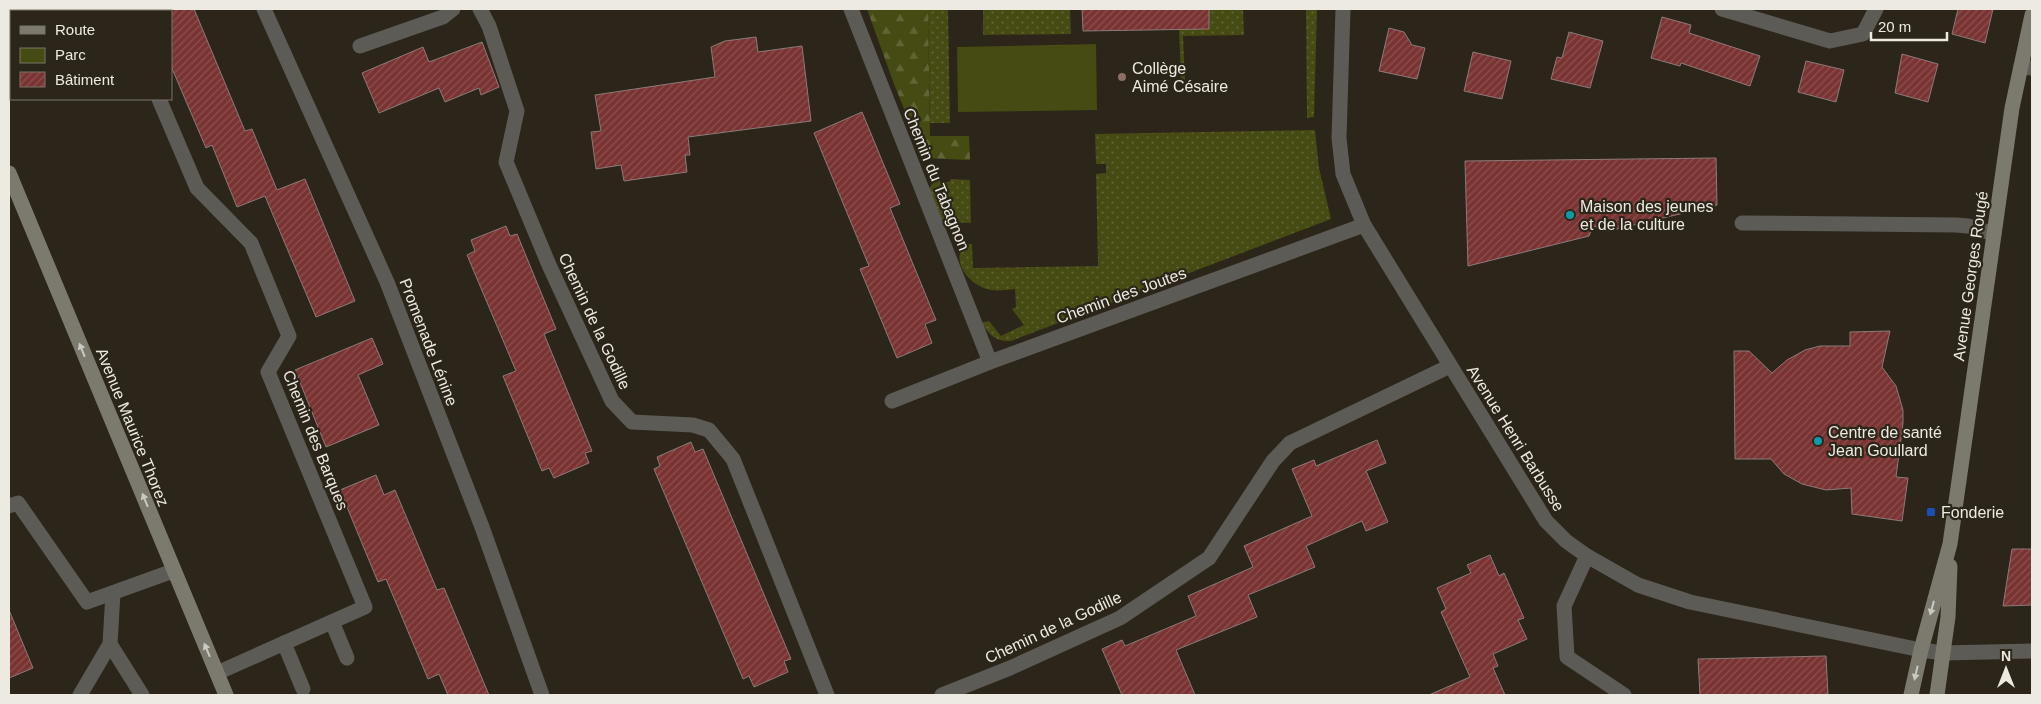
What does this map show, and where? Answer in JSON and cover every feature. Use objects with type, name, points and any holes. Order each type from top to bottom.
[{"type":"street","name":"Promenade Lénine","points":[[264,9],[387,282],[482,527],[542,695]]},
{"type":"street","points":[[360,46],[443,17],[453,9]]},
{"type":"street","name":"Chemin de la Godille","points":[[480,9],[488,26],[517,112],[506,162],[542,247],[612,401],[632,422],[693,425],[709,430],[733,459],[827,695]]},
{"type":"street","name":"Chemin du Tabagnon","points":[[851,9],[990,362]]},
{"type":"street","name":"Avenue Henri Barbusse","points":[[1343,9],[1339,138],[1343,174],[1364,225],[1546,521],[1566,541],[1587,556],[1638,585],[1690,602],[1921,650],[1943,652],[2032,652]]},
{"type":"street","points":[[1722,9],[1830,41],[1863,34],[1876,9]]},
{"type":"street","name":"Avenue Georges Rougé","points":[[1937,695],[1948,617],[1950,544],[2012,108],[2027,67],[2032,15]]},
{"type":"street","name":"Chemin des Barques","points":[[159,100],[197,188],[251,243],[289,336],[268,372],[365,607],[217,673]]},
{"type":"street","name":"Avenue Maurice Thorez","points":[[9,172],[226,695]]},
{"type":"street","points":[[1742,223],[1956,225],[1968,226],[1994,234]]},
{"type":"street","name":"Chemin des Joutes","points":[[892,401],[990,362],[1364,225]]},
{"type":"street","name":"Chemin de la Godille","points":[[942,695],[1010,668],[1120,618],[1209,558],[1273,461],[1290,443],[1450,366]]},
{"type":"street","points":[[9,506],[18,503],[87,602],[173,570]]},
{"type":"street","name":"Avenue Georges Rougé","points":[[1911,695],[1921,650],[1950,544]]},
{"type":"street","points":[[1587,556],[1564,606],[1566,657],[1624,695]]},
{"type":"street","points":[[81,695],[110,644],[113,593]]},
{"type":"street","points":[[332,622],[347,658]]},
{"type":"street","points":[[284,643],[303,689]]},
{"type":"street","points":[[110,644],[142,695]]},
{"type":"green space","points":[[867,9],[928,9],[930,136],[969,136],[970,160],[924,158],[894,84]]},
{"type":"green space","points":[[928,9],[948,9],[950,123],[930,123]]},
{"type":"green space","points":[[983,9],[1070,9],[1071,34],[983,35]]},
{"type":"green space","points":[[1209,9],[1243,9],[1244,35],[1183,36],[1185,80],[1181,80],[1179,29],[1209,29]]},
{"type":"green space","points":[[1306,9],[1317,9],[1314,117],[1307,118]]},
{"type":"green space","points":[[1096,44],[1097,110],[958,112],[957,47]]},
{"type":"green space","points":[[1315,130],[1319,168],[1331,219],[1011,341],[993,337],[981,323],[989,321],[1001,336],[1024,325],[1012,309],[1016,307],[1015,289],[991,290],[983,288],[964,273],[960,258],[965,244],[972,244],[973,268],[1098,266],[1096,174],[1106,173],[1106,164],[1096,164],[1095,134]]},
{"type":"green space","points":[[940,179],[940,182],[949,182],[951,179],[970,180],[971,223],[951,222],[940,218],[936,214],[929,188],[935,181]]},
{"type":"building","points":[[194,9],[245,131],[252,129],[277,190],[305,179],[355,301],[316,317],[265,196],[237,207],[212,145],[206,148],[172,68],[171,10]]},
{"type":"building","points":[[1082,9],[1209,9],[1209,29],[1083,31]]},
{"type":"building","points":[[1958,9],[1993,9],[1985,43],[1952,34]]},
{"type":"building","points":[[1662,17],[1691,25],[1689,33],[1760,56],[1750,86],[1681,63],[1680,66],[1651,58]]},
{"type":"building","points":[[1389,28],[1404,32],[1412,45],[1425,48],[1417,79],[1379,71]]},
{"type":"building","points":[[1569,32],[1603,41],[1590,88],[1551,79],[1557,57],[1562,58]]},
{"type":"building","points":[[756,37],[758,52],[802,46],[811,121],[688,137],[690,155],[685,155],[687,172],[624,181],[621,165],[596,169],[591,132],[601,131],[595,95],[715,77],[711,47],[725,41]]},
{"type":"building","points":[[482,42],[499,87],[481,95],[479,88],[445,102],[439,88],[379,113],[362,73],[423,47],[429,62]]},
{"type":"building","points":[[1473,52],[1511,61],[1502,99],[1464,91]]},
{"type":"building","points":[[1902,54],[1938,64],[1928,102],[1895,93]]},
{"type":"building","points":[[1806,61],[1844,70],[1836,102],[1798,92]]},
{"type":"building","points":[[862,112],[900,204],[890,208],[936,320],[925,324],[932,343],[897,358],[860,269],[869,266],[814,133]]},
{"type":"building","name":"Maison des jeunes et de la culture","points":[[1716,158],[1717,205],[1609,231],[1593,226],[1589,236],[1468,266],[1465,161]]},
{"type":"building","points":[[506,226],[510,236],[517,234],[556,329],[544,334],[592,451],[585,453],[589,463],[554,478],[549,468],[542,471],[503,376],[516,371],[467,255],[475,251],[471,240]]},
{"type":"building","name":"Centre de santé Jean Goullard","points":[[1890,331],[1882,367],[1896,386],[1903,410],[1896,477],[1908,478],[1902,521],[1852,514],[1851,488],[1826,490],[1802,484],[1784,474],[1771,459],[1735,459],[1734,351],[1749,351],[1772,373],[1787,360],[1805,350],[1820,346],[1850,346],[1850,332]]},
{"type":"building","points":[[372,338],[383,364],[358,375],[379,425],[326,447],[295,370]]},
{"type":"building","points":[[1377,440],[1386,463],[1366,471],[1388,522],[1366,531],[1362,521],[1306,546],[1315,567],[1248,595],[1257,617],[1176,650],[1195,695],[1122,695],[1102,649],[1122,640],[1125,646],[1196,616],[1188,596],[1253,567],[1244,546],[1312,516],[1292,469],[1314,460],[1316,466]]},
{"type":"building","points":[[691,442],[695,452],[703,449],[791,659],[784,661],[788,672],[754,687],[749,676],[743,679],[654,469],[660,466],[657,457]]},
{"type":"building","points":[[376,475],[384,495],[395,490],[437,590],[444,588],[489,695],[448,695],[439,674],[428,679],[386,579],[378,582],[340,490]]},
{"type":"building","points":[[2012,549],[2032,549],[2032,605],[2003,606]]},
{"type":"building","points":[[1490,555],[1499,576],[1504,573],[1524,618],[1518,620],[1527,639],[1493,654],[1498,666],[1493,668],[1505,695],[1429,695],[1470,677],[1441,612],[1446,609],[1437,588],[1471,573],[1467,565]]},
{"type":"building","points":[[9,610],[33,668],[9,678]]},
{"type":"building","points":[[1826,656],[1828,695],[1700,695],[1698,659]]},
{"type":"place","name":"Collège Aimé Césaire","points":[[1122,77]]},
{"type":"place","name":"Maison des jeunes et de la culture","points":[[1570,215]]},
{"type":"place","name":"Centre de santé Jean Goullard","points":[[1818,441]]},
{"type":"place","name":"Fonderie","points":[[1931,512]]}]
